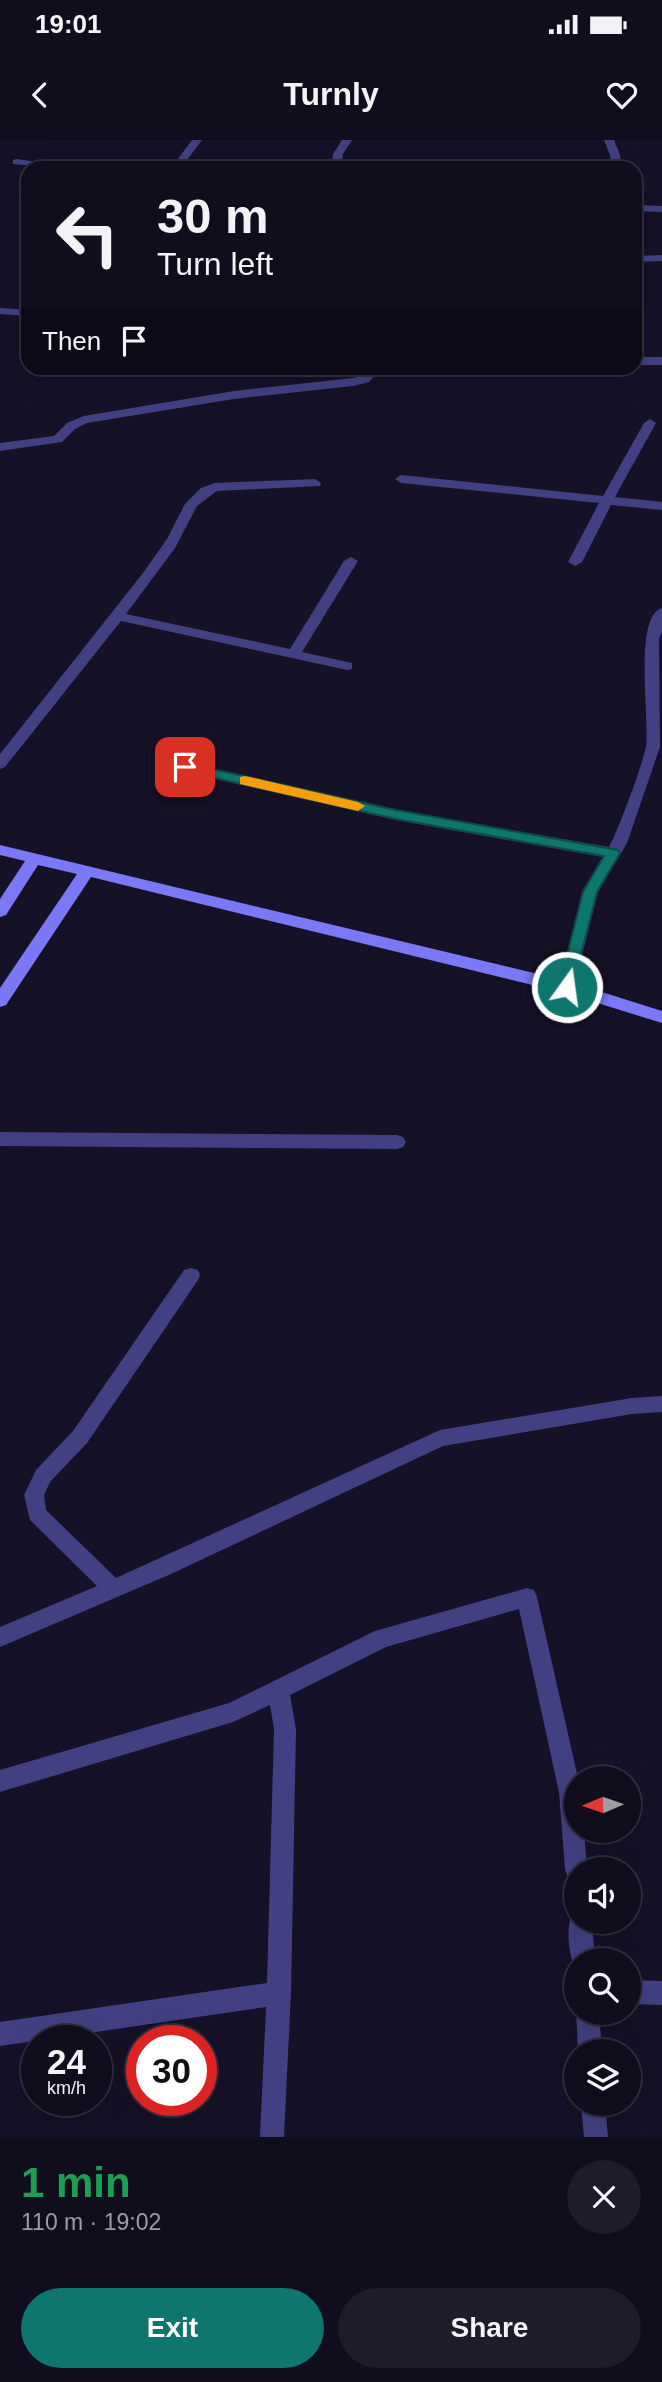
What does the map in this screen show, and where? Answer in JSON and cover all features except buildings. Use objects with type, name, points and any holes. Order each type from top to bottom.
[{"type":"main road","points":[[0,850],[567,987],[662,1017]]},
{"type":"main road","points":[[0,911],[34,859]]},
{"type":"main road","points":[[0,1001],[86,872]]},
{"type":"street","points":[[182,161],[198,140]]},
{"type":"street","points":[[337,161],[338,153],[347,140]]},
{"type":"street","points":[[609,140],[615,161]]},
{"type":"street","points":[[17,162],[21,163]]},
{"type":"street","points":[[642,208],[662,209]]},
{"type":"street","points":[[642,259],[662,258]]},
{"type":"street","points":[[0,311],[21,312]]},
{"type":"street","points":[[642,361],[662,360]]},
{"type":"street","points":[[0,447],[58,439],[71,426],[83,420],[234,395],[353,382],[369,375]]},
{"type":"street","points":[[575,562],[650,423]]},
{"type":"street","points":[[401,480],[662,506]]},
{"type":"street","points":[[0,764],[118,617],[176,536],[193,499],[201,491],[215,487],[315,483]]},
{"type":"street","points":[[294,654],[351,561]]},
{"type":"street","points":[[567,987],[590,892],[613,853],[653,747],[652,639],[662,612]]},
{"type":"street","points":[[118,617],[347,666]]},
{"type":"street","points":[[185,767],[396,815],[613,853]]},
{"type":"street","points":[[0,1139],[397,1142]]},
{"type":"street","points":[[113,1588],[37,1514],[34,1495],[43,1476],[80,1437],[191,1275]]},
{"type":"street","points":[[0,1637],[440,1438],[632,1406],[662,1404]]},
{"type":"street","points":[[0,1781],[233,1712],[382,1638],[527,1597],[570,1792],[575,1857]]},
{"type":"street","points":[[272,2137],[279,1993],[285,1729],[278,1690]]},
{"type":"street","points":[[641,1992],[662,1993]]},
{"type":"street","points":[[0,2034],[279,1993]]},
{"type":"street","points":[[594,2116],[596,2137]]},
{"type":"slow traffic","points":[[245,781],[358,806]]},
{"type":"route","points":[[185,767],[396,815],[613,853],[590,892],[567,987]]}]
